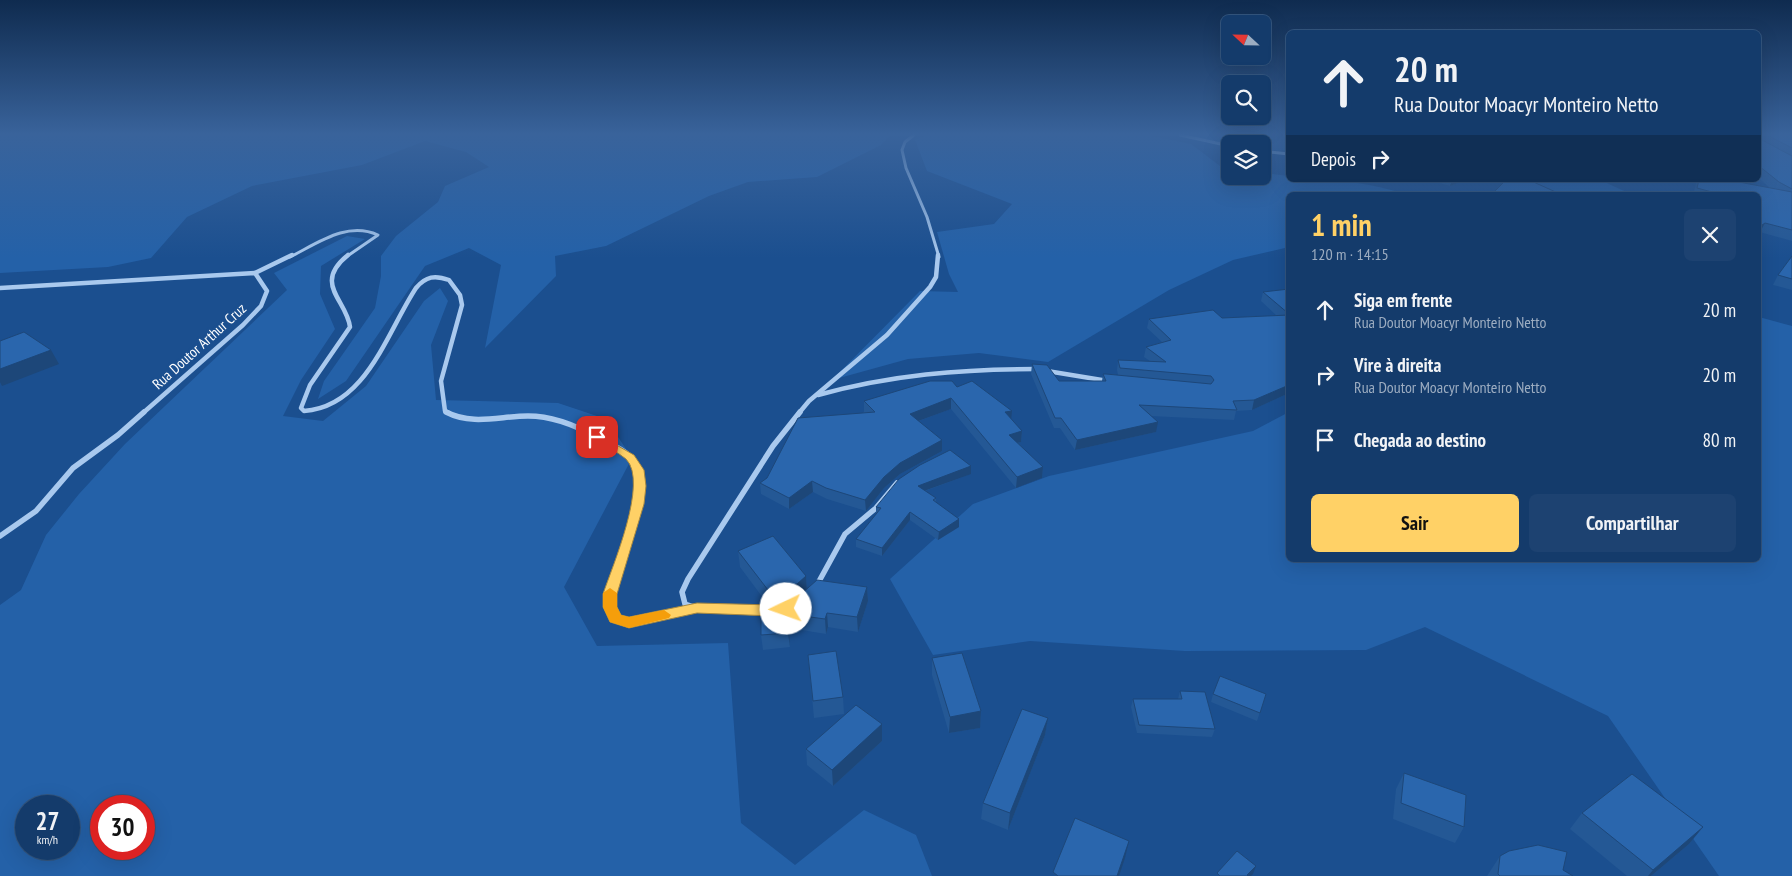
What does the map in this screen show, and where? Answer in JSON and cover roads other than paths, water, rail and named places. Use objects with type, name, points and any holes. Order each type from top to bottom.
[{"type":"street","points":[[697,608],[685,604],[682,599],[682,592],[688,579],[773,446],[815,396],[887,335],[930,287],[936,277],[939,258],[911,176]]},
{"type":"street","points":[[0,288],[255,274],[346,230],[365,229],[378,235],[375,239],[340,261],[333,269],[331,278],[338,302],[347,317],[350,327],[310,385],[301,408],[304,411],[314,412],[333,404],[356,385],[390,335],[422,281],[433,277],[449,280],[460,294],[462,305],[441,380],[446,411],[455,417],[468,421],[543,416],[581,429],[630,457],[638,470],[640,486],[638,504],[610,594],[610,607],[615,618],[629,622],[697,608],[780,610]]},
{"type":"street","name":"Rua Doutor Arthur Cruz","points":[[0,536],[36,511],[73,468],[118,435],[243,325],[266,297],[268,291],[255,274]]},
{"type":"street","points":[[815,396],[850,385],[912,373],[987,368],[1037,369],[1111,381]]},
{"type":"street","points":[[815,590],[845,534],[876,508],[902,478]]}]
